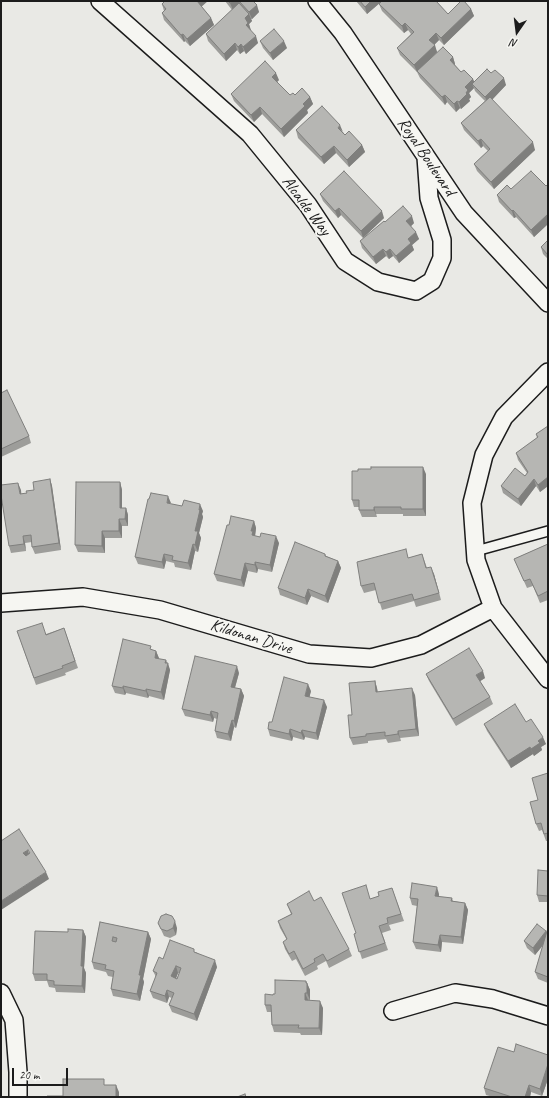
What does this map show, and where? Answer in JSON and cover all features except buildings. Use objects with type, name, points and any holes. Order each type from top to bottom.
[{"type":"street","name":"Alcalde Way","points":[[100,1],[250,134],[308,205],[345,261],[378,282],[416,291],[432,281],[442,258],[442,240],[428,198],[426,158]]},
{"type":"street","name":"Royal Boulevard","points":[[316,1],[343,33],[464,213],[548,303]]},
{"type":"street","points":[[548,372],[504,417],[484,455],[472,503],[476,560],[493,608],[548,679]]},
{"type":"street","name":"Kildonan Drive","points":[[1,603],[83,597],[160,610],[309,654],[371,658],[421,645],[493,608]]},
{"type":"street","points":[[1,993],[14,1020],[18,1072],[18,1097]]},
{"type":"street","points":[[393,1011],[455,993],[493,999],[548,1016]]},
{"type":"lane","points":[[476,551],[548,531]]}]
